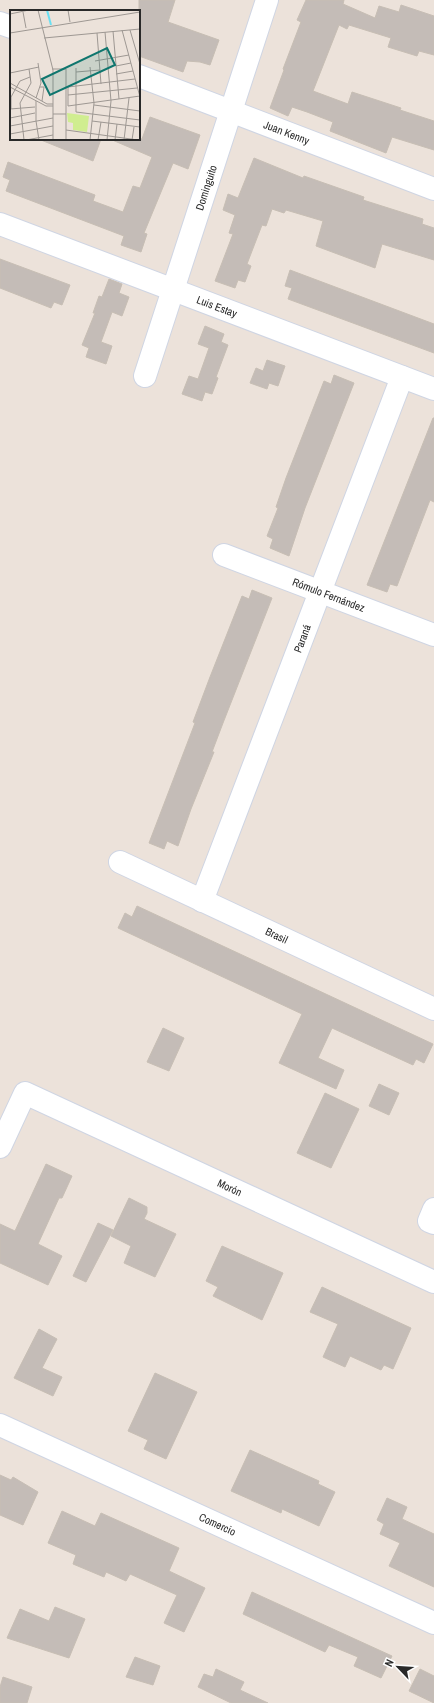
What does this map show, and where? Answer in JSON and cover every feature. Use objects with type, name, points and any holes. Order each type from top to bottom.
[{"type":"street","name":"Dominguito","points":[[145,376],[266,0]]},
{"type":"street","points":[[0,23],[10,27]]},
{"type":"street","name":"Juan Kenny","points":[[140,76],[434,189]]},
{"type":"street","name":"Luis Estay","points":[[0,224],[434,389]]},
{"type":"street","name":"Paraná","points":[[202,901],[402,377]]},
{"type":"street","name":"Rómulo Fernández","points":[[224,555],[434,635]]},
{"type":"street","name":"Brasil","points":[[120,862],[434,1009]]},
{"type":"street","name":"Morón","points":[[0,1147],[25,1093],[434,1282]]},
{"type":"street","name":"Comercio","points":[[0,1425],[434,1623]]},
{"type":"building","points":[[139,0],[175,0],[168,22],[219,40],[210,65],[200,62],[187,61],[183,72],[140,56]]},
{"type":"building","points":[[306,0],[344,0],[343,4],[375,18],[379,6],[399,12],[401,5],[434,16],[434,55],[419,51],[417,56],[388,47],[391,38],[349,25],[347,29],[339,25],[313,91],[348,104],[352,92],[401,108],[400,110],[434,121],[434,150],[392,137],[386,153],[330,131],[333,122],[292,107],[288,116],[270,108],[301,22],[297,20]]},
{"type":"building","points":[[150,117],[200,135],[188,169],[173,163],[144,233],[147,234],[141,252],[121,245],[124,236],[6,191],[10,180],[3,177],[8,162],[95,195],[93,201],[123,212],[133,186],[140,188],[152,157],[112,140],[142,139]]},
{"type":"building","points":[[41,140],[101,140],[93,161]]},
{"type":"building","points":[[254,158],[303,178],[304,176],[364,197],[363,200],[423,219],[422,224],[434,228],[434,260],[382,244],[375,268],[316,246],[323,221],[286,210],[284,213],[272,209],[266,226],[262,225],[247,264],[251,266],[245,282],[238,280],[235,288],[215,281],[233,234],[229,233],[235,215],[223,210],[228,194],[238,198]]},
{"type":"building","points":[[0,259],[70,285],[62,305],[54,302],[51,308],[0,288]]},
{"type":"building","points":[[290,270],[434,324],[434,353],[288,299],[292,288],[285,286]]},
{"type":"building","points":[[109,279],[122,284],[119,293],[129,297],[122,316],[112,312],[101,342],[112,346],[106,364],[86,357],[89,348],[82,345],[95,313],[93,313],[99,296],[102,297]]},
{"type":"building","points":[[205,326],[224,334],[221,342],[228,345],[216,377],[218,378],[212,394],[205,392],[202,401],[182,394],[189,376],[198,379],[209,348],[198,344]]},
{"type":"building","points":[[267,360],[285,366],[278,386],[269,383],[267,389],[250,383],[256,368],[263,371]]},
{"type":"building","points":[[334,375],[354,383],[305,508],[289,556],[270,548],[273,539],[267,536],[278,508],[276,507],[286,478],[324,381],[331,384]]},
{"type":"building","points":[[433,418],[434,502],[430,500],[397,586],[390,584],[387,592],[367,585]]},
{"type":"building","points":[[252,590],[272,598],[212,752],[214,752],[178,846],[167,841],[164,849],[149,843],[195,723],[193,722],[242,596],[249,599]]},
{"type":"building","points":[[137,906],[433,1044],[424,1063],[416,1059],[413,1065],[332,1028],[318,1058],[344,1070],[336,1089],[279,1063],[302,1014],[118,928],[125,913],[132,917]]},
{"type":"building","points":[[163,1028],[184,1038],[169,1071],[147,1062]]},
{"type":"building","points":[[379,1084],[399,1093],[389,1115],[369,1106]]},
{"type":"building","points":[[325,1093],[359,1109],[331,1168],[297,1153]]},
{"type":"building","points":[[46,1164],[72,1176],[62,1198],[59,1198],[38,1244],[62,1256],[48,1285],[0,1263],[0,1224],[15,1231]]},
{"type":"building","points":[[129,1198],[147,1207],[147,1213],[144,1219],[176,1234],[155,1277],[124,1263],[131,1246],[111,1236]]},
{"type":"building","points":[[98,1223],[113,1230],[86,1282],[73,1276]]},
{"type":"building","points":[[222,1246],[283,1273],[262,1320],[213,1296],[218,1287],[206,1281]]},
{"type":"building","points":[[322,1287],[411,1328],[393,1369],[384,1365],[381,1370],[350,1356],[345,1367],[323,1357],[338,1324],[310,1312]]},
{"type":"building","points":[[39,1329],[57,1339],[42,1368],[62,1377],[53,1396],[14,1378]]},
{"type":"building","points":[[155,1373],[197,1392],[166,1459],[144,1449],[148,1440],[128,1431]]},
{"type":"building","points":[[250,1450],[319,1481],[318,1484],[335,1492],[319,1526],[282,1509],[281,1513],[231,1491]]},
{"type":"building","points":[[0,1475],[11,1480],[13,1477],[38,1492],[23,1525],[0,1515]]},
{"type":"building","points":[[387,1498],[407,1507],[402,1519],[434,1534],[434,1587],[389,1566],[400,1543],[380,1534],[384,1524],[377,1520]]},
{"type":"building","points":[[62,1511],[95,1526],[101,1513],[179,1548],[169,1571],[205,1588],[184,1632],[164,1623],[177,1595],[130,1574],[126,1581],[106,1572],[104,1577],[73,1564],[76,1555],[48,1543]]},
{"type":"building","points":[[252,1592],[392,1656],[381,1678],[354,1666],[358,1657],[329,1645],[325,1652],[243,1614]]},
{"type":"building","points":[[55,1607],[85,1619],[69,1658],[7,1638],[20,1609],[49,1621]]},
{"type":"building","points":[[135,1657],[160,1666],[153,1685],[126,1677]]},
{"type":"building","points":[[216,1669],[244,1682],[240,1690],[268,1703],[231,1703],[198,1687],[204,1674],[213,1677]]},
{"type":"building","points":[[420,1669],[434,1676],[434,1703],[409,1691]]},
{"type":"building","points":[[3,1677],[32,1687],[27,1703],[0,1703],[0,1687]]}]
